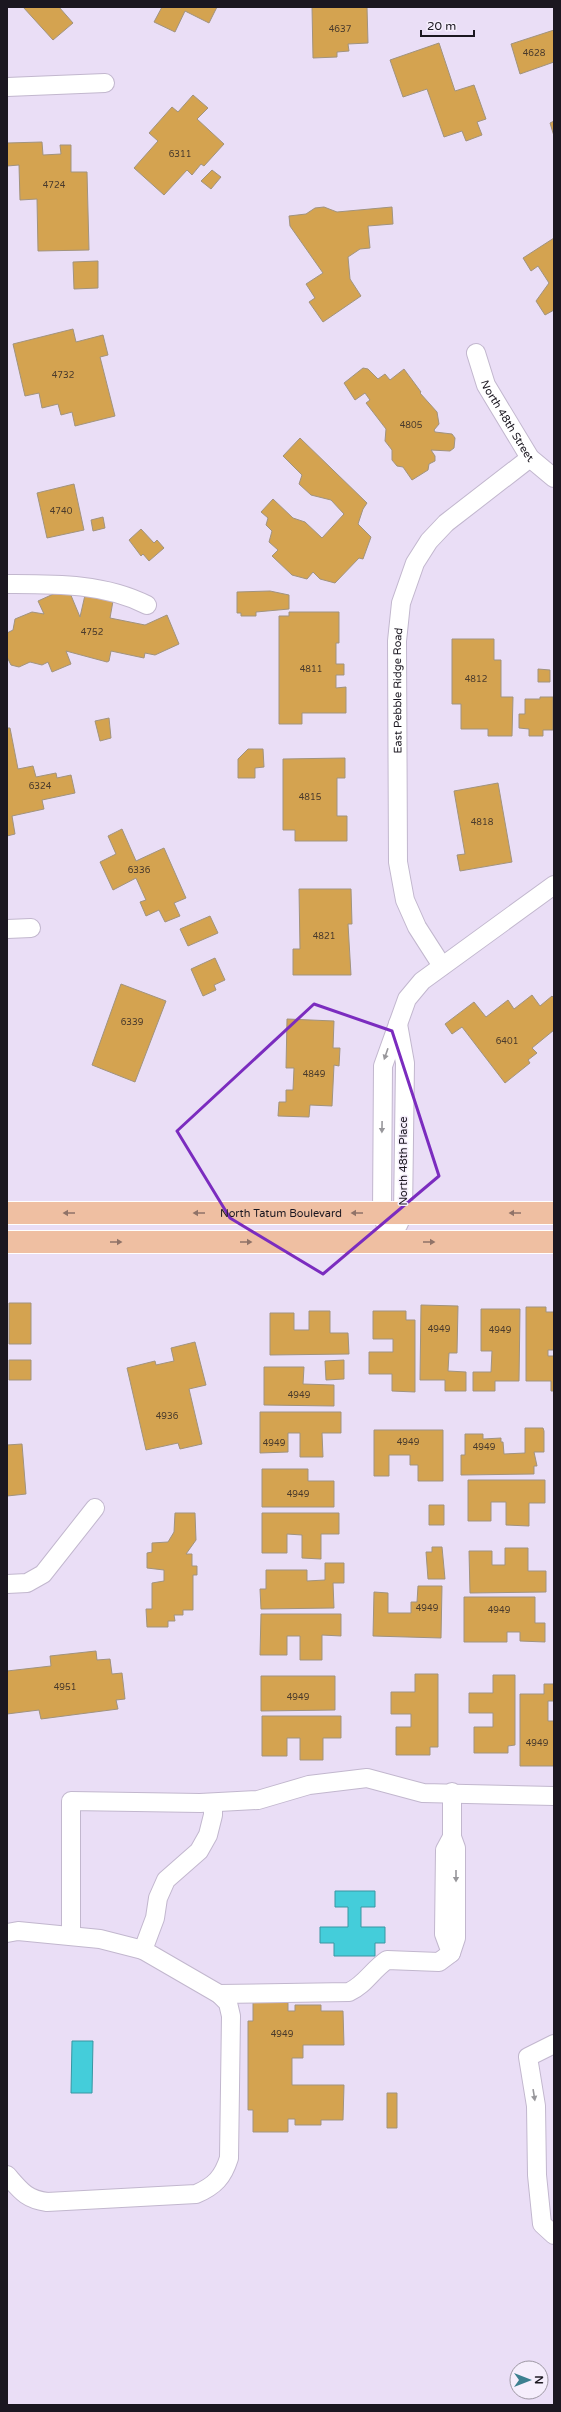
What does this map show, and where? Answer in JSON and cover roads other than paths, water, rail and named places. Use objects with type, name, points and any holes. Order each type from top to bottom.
[{"type":"main road","name":"North Tatum Boulevard","points":[[7,1213],[554,1213]]},
{"type":"main road","points":[[7,1242],[554,1242]]},
{"type":"street","points":[[7,87],[105,83]]},
{"type":"street","name":"North 48th Street","points":[[476,353],[486,385],[530,458],[554,478]]},
{"type":"street","name":"East Pebble Ridge Road","points":[[442,966],[417,927],[405,900],[398,862],[397,641],[401,603],[415,563],[429,541],[446,523],[530,458]]},
{"type":"street","points":[[7,584],[57,585],[100,589],[134,599],[147,605]]},
{"type":"street","name":"North 48th Place","points":[[391,1242],[382,1213],[382,1066],[398,1021],[408,999],[422,981],[554,885]]},
{"type":"street","points":[[7,929],[31,928]]},
{"type":"street","name":"North 48th Place","points":[[391,1242],[403,1214],[404,1063],[398,1021]]},
{"type":"street","points":[[7,1584],[27,1583],[43,1574],[96,1508]]},
{"type":"street","points":[[71,1936],[71,1801],[213,1803],[258,1800],[309,1785],[367,1778],[423,1793],[452,1792],[554,1796]]},
{"type":"street","points":[[219,1994],[349,1992],[360,1987],[380,1964],[387,1960],[440,1962],[451,1953],[456,1938],[456,1848],[452,1837],[452,1792]]},
{"type":"street","points":[[143,1950],[155,1918],[158,1898],[166,1880],[199,1851],[208,1835],[213,1814],[213,1803]]},
{"type":"street","points":[[7,1933],[18,1931],[100,1939],[143,1950],[219,1994],[228,2003],[230,2016],[229,2158],[224,2174],[211,2187],[196,2194],[47,2202],[33,2200],[24,2194],[7,2175]]},
{"type":"street","points":[[554,2044],[528,2057],[536,2106],[537,2175],[542,2224],[554,2235]]},
{"type":"water","points":[[335,1891],[375,1891],[375,1907],[361,1907],[361,1927],[385,1927],[385,1943],[375,1943],[375,1956],[334,1956],[334,1943],[320,1943],[320,1927],[348,1927],[348,1907],[335,1907]]},
{"type":"water","points":[[72,2041],[93,2041],[92,2093],[71,2093]]}]
